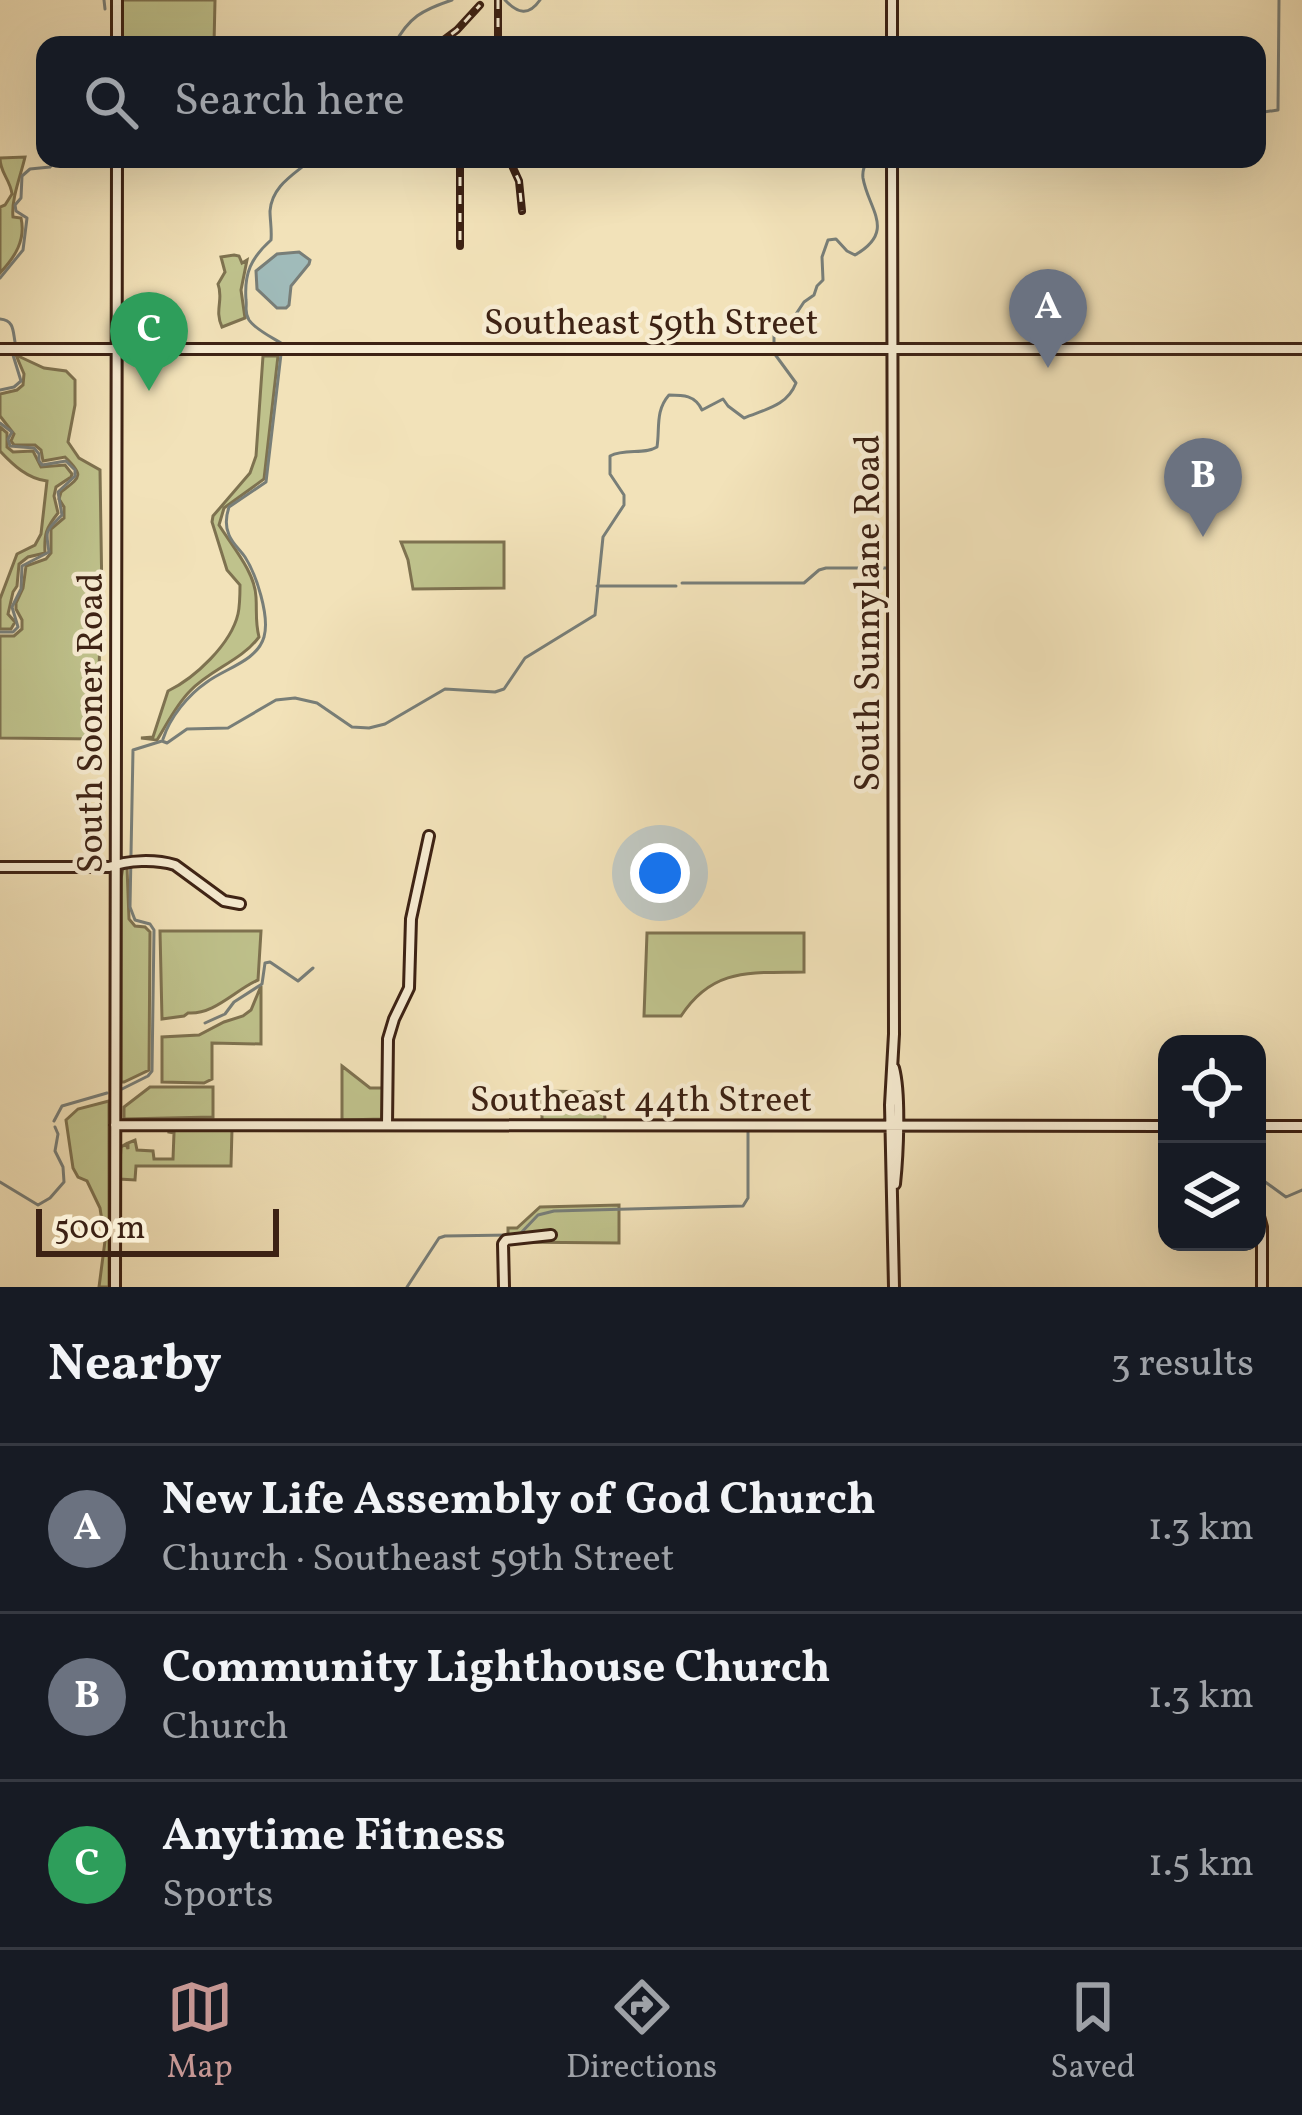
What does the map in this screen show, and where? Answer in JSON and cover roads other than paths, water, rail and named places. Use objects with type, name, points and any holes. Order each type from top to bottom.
[{"type":"main road","points":[[117,0],[117,36]]},
{"type":"main road","points":[[892,0],[892,36]]},
{"type":"main road","name":"South Sooner Road","points":[[115,1287],[115,1125],[125,863],[117,168]]},
{"type":"main road","name":"South Sunnylane Road","points":[[892,168],[894,1287]]},
{"type":"main road","name":"Southeast 59th Street","points":[[0,349],[1302,349]]},
{"type":"main road","points":[[387,1125],[388,1039],[409,988],[411,919],[429,836]]},
{"type":"main road","points":[[0,867],[170,863],[224,901],[240,904]]},
{"type":"main road","name":"Southeast 44th Street","points":[[115,1125],[1158,1126]]},
{"type":"main road","points":[[1266,1126],[1302,1126]]},
{"type":"main road","points":[[504,1287],[506,1240],[551,1235]]},
{"type":"main road","points":[[1262,1251],[1262,1287]]},
{"type":"water","points":[[299,252],[309,264],[291,286],[289,305],[277,308],[257,289],[256,271],[277,254]]},
{"type":"waterway","points":[[104,0],[105,9]]},
{"type":"waterway","points":[[400,36],[417,16],[452,0]]},
{"type":"waterway","points":[[505,0],[523,11],[540,0]]},
{"type":"waterway","points":[[1266,112],[1278,110],[1279,0]]},
{"type":"waterway","points":[[0,278],[23,250],[27,218],[15,205],[21,198],[22,176],[40,168]]},
{"type":"waterway","points":[[281,343],[249,320],[246,282],[254,260],[271,240],[275,194],[301,168]]},
{"type":"waterway","points":[[122,1089],[152,1071],[154,930],[135,920],[130,907],[133,750],[167,743],[187,729],[228,728],[276,700],[317,703],[352,727],[369,728],[385,724],[445,689],[504,689],[525,658],[595,615],[603,537],[624,505],[624,495],[610,474],[610,456],[657,447],[660,413],[669,395],[692,399],[702,410],[723,399],[744,418],[775,406],[792,391],[796,383],[774,353],[774,334],[823,280],[822,257],[828,240],[836,239],[855,255],[875,237],[877,219],[864,168]]},
{"type":"waterway","points":[[0,319],[10,324],[15,342]]},
{"type":"waterway","points":[[163,739],[193,693],[248,658],[264,637],[264,607],[257,584],[230,538],[226,521],[229,507],[266,482],[281,354]]},
{"type":"waterway","points":[[0,390],[21,381],[13,355]]},
{"type":"waterway","points":[[0,423],[12,432],[10,446],[34,448],[42,465],[66,461],[75,470],[75,476],[58,492],[62,515],[48,531],[49,552],[22,566],[21,589],[12,607],[18,627],[0,632]]},
{"type":"waterway","points":[[682,583],[804,583],[826,568],[886,568]]},
{"type":"waterway","points":[[597,586],[676,586]]},
{"type":"waterway","points":[[205,1023],[225,1014],[234,1002],[262,984],[265,963],[298,981],[313,968]]},
{"type":"waterway","points":[[54,1121],[62,1106],[107,1093]]},
{"type":"waterway","points":[[0,1182],[38,1205],[50,1198],[64,1182],[55,1151],[55,1127]]},
{"type":"waterway","points":[[407,1287],[439,1238],[445,1236],[519,1235],[538,1215],[554,1211],[743,1206],[748,1198],[748,1131]]},
{"type":"waterway","points":[[1266,1183],[1286,1197],[1302,1190]]},
{"type":"railway","points":[[498,0],[498,36]]},
{"type":"railway","points":[[449,36],[480,5]]},
{"type":"railway","points":[[460,168],[460,246]]},
{"type":"railway","points":[[513,168],[522,211]]},
{"type":"place","name":"New Life Assembly of God Church","points":[[1048,368]]},
{"type":"place","name":"Anytime Fitness","points":[[149,391]]},
{"type":"place","name":"Community Lighthouse Church","points":[[1203,537]]}]
